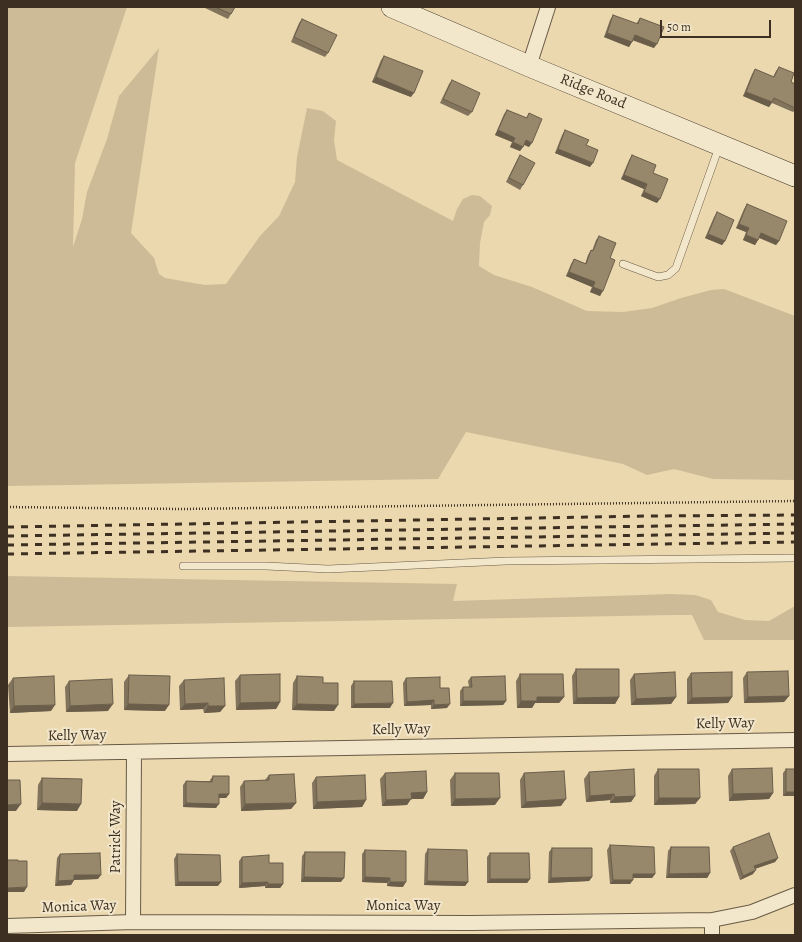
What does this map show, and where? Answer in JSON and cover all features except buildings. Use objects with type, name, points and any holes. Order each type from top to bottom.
[{"type":"street","name":"Ridge Road","points":[[392,7],[529,66],[795,176]]},
{"type":"street","points":[[529,66],[548,7]]},
{"type":"street","name":"Kelly Way","points":[[7,754],[795,740]]},
{"type":"street","name":"Patrick Way","points":[[133,922],[134,752]]},
{"type":"street","name":"Monica Way","points":[[7,926],[133,922],[471,929],[712,920],[752,912],[795,895]]},
{"type":"street","points":[[712,920],[712,935]]},
{"type":"lane","points":[[623,264],[658,277],[668,275],[676,268],[720,145]]},
{"type":"lane","points":[[183,566],[266,566],[328,569],[506,561],[795,558]]},
{"type":"path","points":[[7,507],[182,509],[795,500]]},
{"type":"shaded area","points":[[7,7],[127,7],[75,163],[73,247],[82,219],[87,192],[107,139],[119,96],[159,48],[131,233],[154,258],[159,274],[165,278],[205,285],[226,284],[260,236],[279,216],[295,182],[297,157],[307,108],[323,111],[336,121],[334,140],[337,160],[453,221],[457,209],[463,199],[472,195],[480,196],[492,206],[490,215],[484,222],[480,243],[479,266],[494,275],[532,287],[587,311],[623,312],[652,308],[711,290],[724,289],[795,316],[795,480],[713,479],[674,469],[647,475],[623,464],[466,432],[438,479],[7,486]]},
{"type":"shaded area","points":[[7,576],[457,584],[453,601],[672,594],[695,595],[711,600],[718,612],[745,620],[769,621],[795,606],[795,640],[704,640],[692,615],[7,627]]},
{"type":"railway","points":[[7,527],[795,515]]},
{"type":"railway","points":[[7,536],[795,524]]},
{"type":"railway","points":[[7,545],[795,533]]},
{"type":"railway","points":[[7,554],[795,542]]}]
